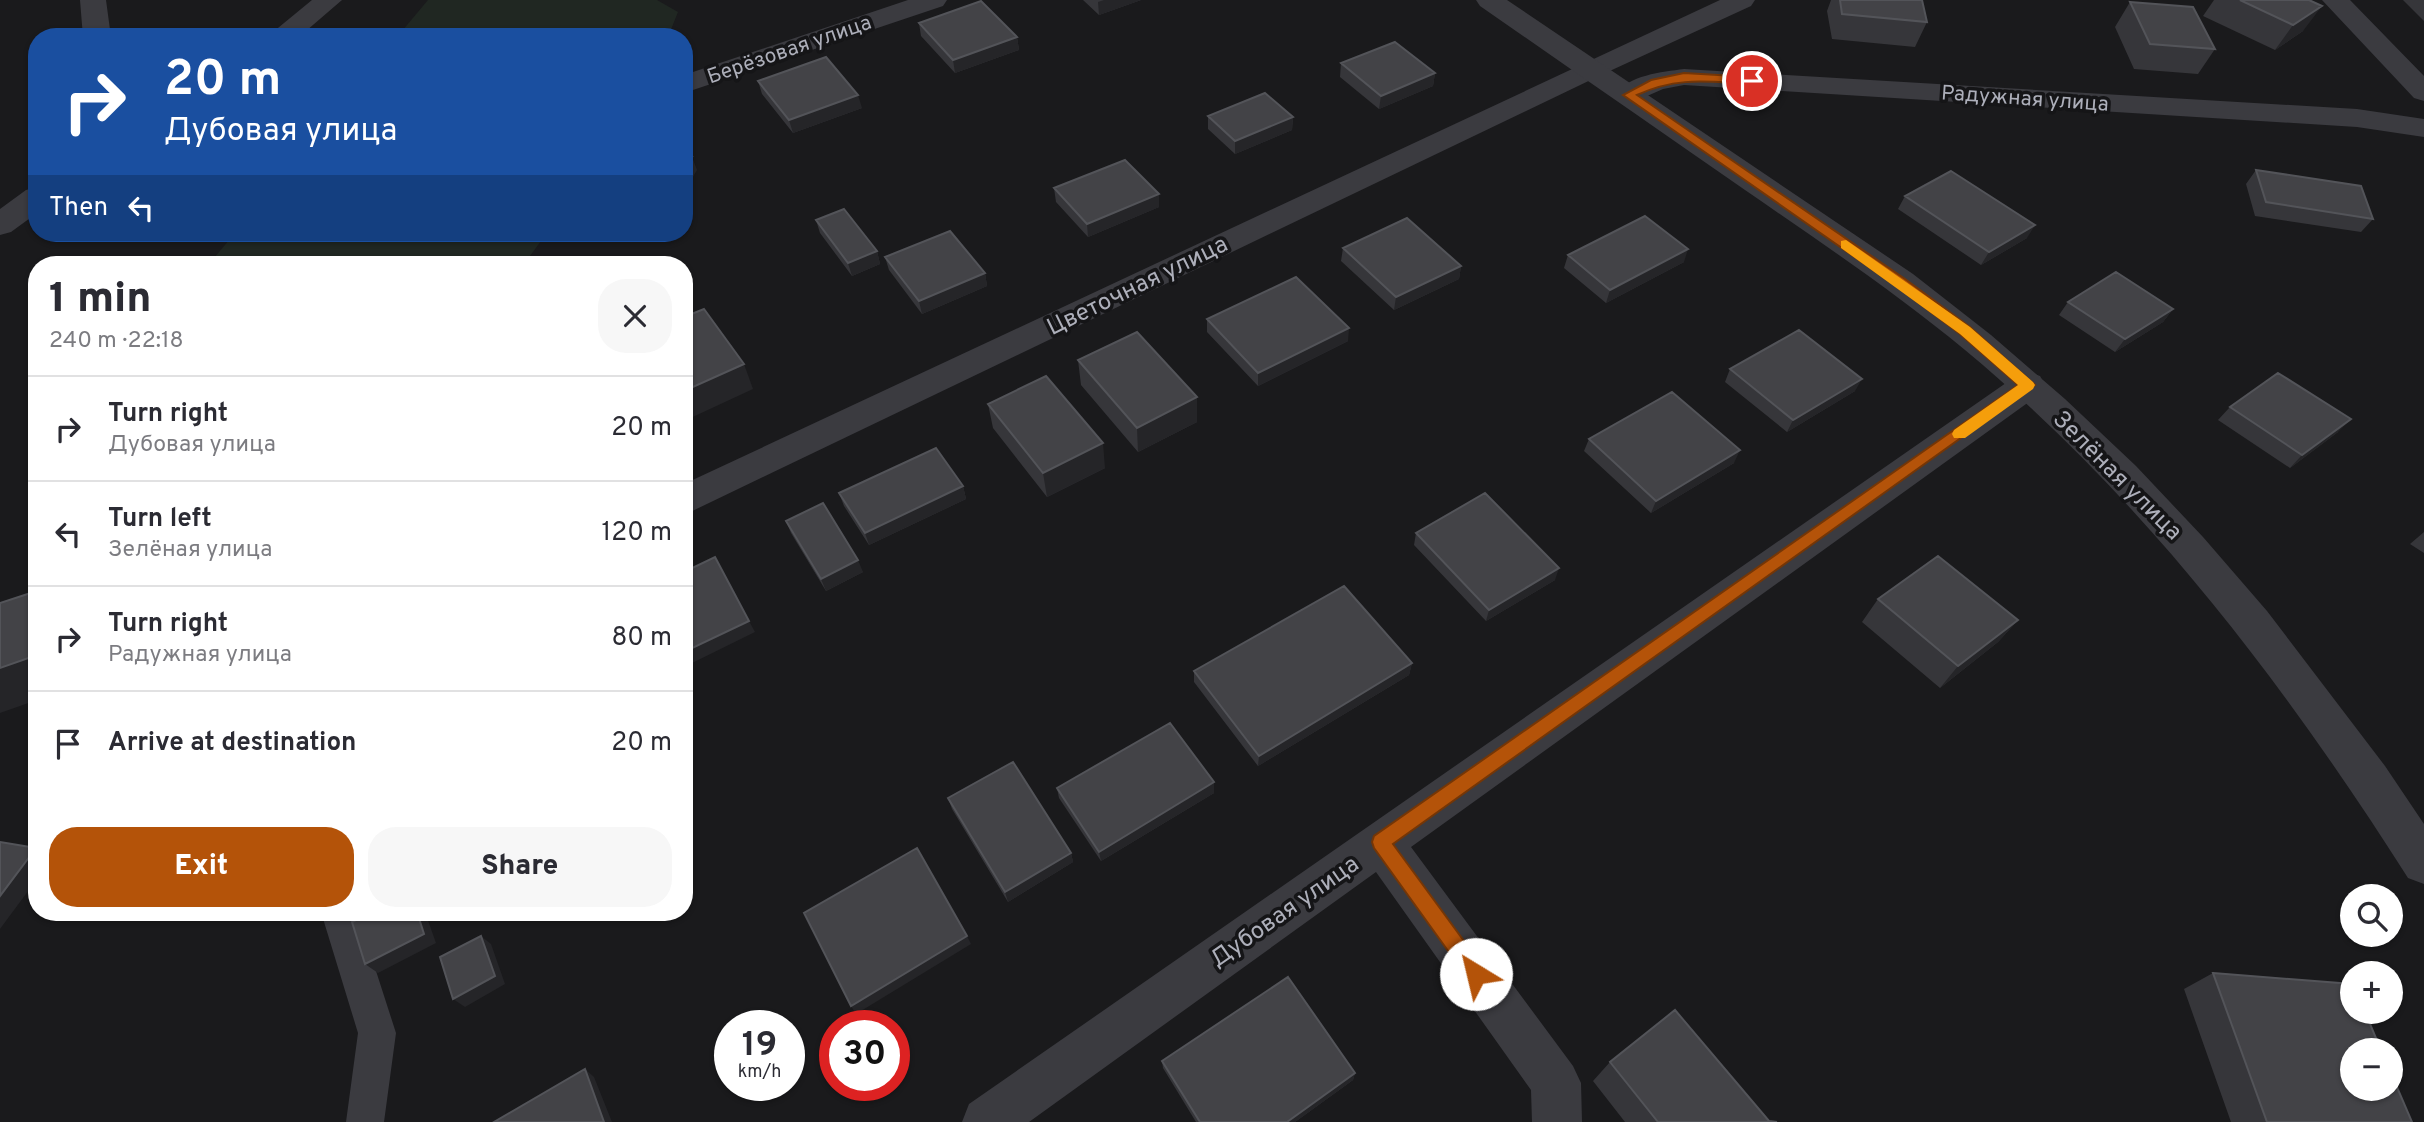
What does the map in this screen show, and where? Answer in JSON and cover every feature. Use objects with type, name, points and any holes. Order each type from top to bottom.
[{"type":"street","points":[[93,0],[96,28]]},
{"type":"street","points":[[293,28],[329,0]]},
{"type":"street","name":"Берёзовая улица","points":[[693,82],[934,0]]},
{"type":"street","name":"Зелёная улица","points":[[1489,0],[1901,282],[1965,330],[2028,385],[2144,496],[2259,626],[2380,793],[2424,863]]},
{"type":"street","name":"Цветочная улица","points":[[693,497],[1591,69],[1742,0]]},
{"type":"street","points":[[2334,0],[2424,93]]},
{"type":"street","name":"Радужная улица","points":[[1629,95],[1655,82],[1684,76],[2357,118],[2424,128]]},
{"type":"street","points":[[0,225],[28,204]]},
{"type":"street","name":"Дубовая улица","points":[[987,1122],[2028,385]]},
{"type":"street","points":[[1381,842],[1556,1083],[1557,1122]]},
{"type":"lane","points":[[342,921],[377,1033],[365,1122]]},
{"type":"shaded area","points":[[428,0],[657,0],[678,12],[672,28],[405,28]]},
{"type":"shaded area","points":[[227,242],[540,242],[530,256],[216,256]]},
{"type":"building","points":[[1840,0],[1922,0],[1927,22],[1842,14]]},
{"type":"building","points":[[2240,0],[2309,0],[2322,6],[2293,25]]},
{"type":"building","points":[[981,1],[1017,37],[953,60],[919,23]]},
{"type":"building","points":[[2130,2],[2193,7],[2215,49],[2150,44]]},
{"type":"building","points":[[1395,42],[1435,73],[1381,96],[1341,63]]},
{"type":"building","points":[[826,57],[858,95],[789,120],[758,81]]},
{"type":"building","points":[[1265,93],[1293,117],[1235,141],[1208,116]]},
{"type":"building","points":[[1125,160],[1159,194],[1087,224],[1054,188]]},
{"type":"building","points":[[2256,170],[2361,186],[2373,219],[2266,202]]},
{"type":"building","points":[[1951,171],[2035,225],[1989,252],[1905,196]]},
{"type":"building","points":[[844,209],[877,251],[848,263],[816,220]]},
{"type":"building","points":[[1645,216],[1688,249],[1610,290],[1568,255]]},
{"type":"building","points":[[1407,218],[1461,266],[1396,297],[1343,248]]},
{"type":"building","points":[[950,231],[985,273],[919,301],[885,257]]},
{"type":"building","points":[[2116,272],[2173,309],[2125,339],[2068,302]]},
{"type":"building","points":[[1296,277],[1349,328],[1258,373],[1207,319]]},
{"type":"building","points":[[704,309],[744,364],[693,387],[693,313]]},
{"type":"building","points":[[1799,330],[1862,379],[1793,420],[1730,369]]},
{"type":"building","points":[[1137,332],[1197,397],[1137,428],[1078,360]]},
{"type":"building","points":[[2278,373],[2351,419],[2302,455],[2230,407]]},
{"type":"building","points":[[1046,376],[1103,443],[1043,473],[988,404]]},
{"type":"building","points":[[1672,392],[1740,450],[1656,501],[1589,439]]},
{"type":"building","points":[[936,448],[963,486],[865,533],[839,493]]},
{"type":"building","points":[[1485,493],[1559,568],[1489,610],[1416,533]]},
{"type":"building","points":[[823,503],[858,560],[821,579],[786,521]]},
{"type":"building","points":[[1938,556],[2018,620],[1958,666],[1878,599]]},
{"type":"building","points":[[715,557],[749,621],[693,648],[693,568]]},
{"type":"building","points":[[1344,586],[1412,663],[1259,756],[1194,671]]},
{"type":"building","points":[[28,594],[28,658],[0,668],[0,603]]},
{"type":"building","points":[[1170,723],[1214,782],[1099,852],[1057,788]]},
{"type":"building","points":[[1013,762],[1071,853],[1005,892],[948,798]]},
{"type":"building","points":[[0,842],[28,847],[28,859],[0,896]]},
{"type":"building","points":[[917,848],[967,936],[851,1006],[804,913]]},
{"type":"building","points":[[420,921],[424,934],[365,964],[352,922]]},
{"type":"building","points":[[481,936],[495,976],[453,999],[440,957]]},
{"type":"building","points":[[2213,973],[2340,983],[2340,1024],[2370,1024],[2376,1038],[2340,1038],[2340,1101],[2403,1101],[2412,1122],[2267,1122]]},
{"type":"building","points":[[1288,977],[1355,1073],[1287,1122],[1200,1122],[1162,1061]]},
{"type":"building","points":[[1675,1010],[1769,1121],[1777,1122],[1658,1122],[1610,1062]]},
{"type":"building","points":[[585,1069],[604,1122],[494,1122]]},
{"type":"slow traffic","points":[[1846,244],[1965,330],[2028,385],[1959,434]]},
{"type":"route","points":[[1476,974],[1381,842],[2028,385],[1965,330],[1901,282],[1629,95],[1655,82],[1684,76],[1752,81]]}]
